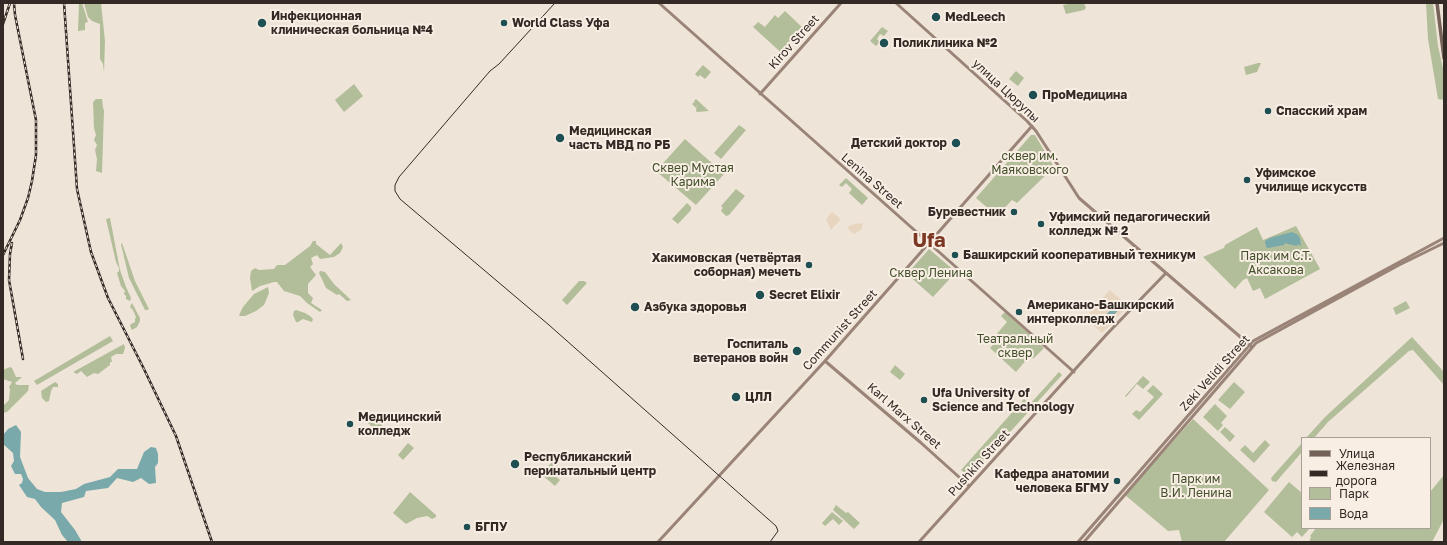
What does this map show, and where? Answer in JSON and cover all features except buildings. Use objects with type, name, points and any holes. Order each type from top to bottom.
[{"type":"main road","name":"Lenina Street","points":[[659,3],[1074,372]]},
{"type":"main road","name":"Kirov Street","points":[[760,94],[841,3]]},
{"type":"main road","name":"улица Цюрупы","points":[[896,3],[1032,126],[1079,198],[1251,346]]},
{"type":"main road","points":[[1437,3],[1444,58]]},
{"type":"main road","name":"Communist Street","points":[[658,542],[825,361],[1032,126]]},
{"type":"main road","name":"Zeki Velidi Street","points":[[1084,542],[1251,346],[1253,341],[1444,238]]},
{"type":"main road","name":"Zeki Velidi Street","points":[[1078,542],[1251,346],[1444,243]]},
{"type":"main road","name":"Pushkin Street","points":[[919,542],[1107,334],[1166,273]]},
{"type":"main road","name":"Karl Marx Street","points":[[825,361],[915,437],[969,486]]},
{"type":"green space","points":[[79,3],[82,3],[88,22],[85,23],[85,30],[78,31]]},
{"type":"green space","points":[[84,3],[101,3],[105,41],[104,72],[103,64],[100,59],[100,24],[92,21],[88,17]]},
{"type":"green space","points":[[1084,3],[1086,8],[1084,10],[1066,14],[1063,5]]},
{"type":"green space","points":[[1426,3],[1433,3],[1438,46],[1444,73],[1444,100],[1438,99],[1428,39]]},
{"type":"green space","points":[[785,11],[803,28],[787,46],[792,50],[786,57],[753,27],[758,22],[765,27],[775,15],[778,18]]},
{"type":"green space","points":[[882,27],[888,31],[884,36],[880,34],[877,39],[880,42],[876,46],[870,41]]},
{"type":"green space","points":[[1261,63],[1257,72],[1246,75],[1244,67]]},
{"type":"green space","points":[[703,65],[711,72],[705,79],[700,75],[698,77],[695,74]]},
{"type":"green space","points":[[1016,71],[1024,78],[1018,86],[1009,79]]},
{"type":"green space","points":[[354,84],[363,96],[344,112],[335,100]]},
{"type":"green space","points":[[96,99],[102,99],[104,110],[102,173],[96,171],[97,159],[95,150],[97,145],[94,140],[96,135],[94,128],[93,102]]},
{"type":"green space","points":[[696,99],[709,111],[697,112],[697,104],[696,108],[692,104],[694,102],[695,103],[694,101]]},
{"type":"green space","points":[[739,125],[746,130],[721,159],[714,153]]},
{"type":"green space","name":"сквер им. Маяковского","points":[[1031,135],[1035,135],[1054,167],[1017,203],[1012,200],[997,216],[976,198]]},
{"type":"green space","name":"Сквер Мустая Карима","points":[[685,139],[724,174],[696,205],[656,171]]},
{"type":"green space","points":[[846,178],[868,198],[862,205],[849,193],[852,189],[846,183],[842,187],[839,185]]},
{"type":"green space","points":[[736,189],[745,196],[729,215],[726,216],[721,210],[723,208],[721,206]]},
{"type":"green space","points":[[687,203],[691,207],[691,210],[678,224],[672,219]]},
{"type":"green space","points":[[110,218],[120,270],[131,298],[130,301],[126,299],[124,294],[125,291],[121,286],[117,273],[119,268],[116,262],[106,219]]},
{"type":"green space","name":"Парк им С.Т. Аксакова","points":[[1296,226],[1320,269],[1265,299],[1260,288],[1253,291],[1247,278],[1243,280],[1235,289],[1203,257],[1224,248],[1225,245],[1257,227],[1263,240]]},
{"type":"green space","points":[[313,241],[316,241],[316,244],[330,255],[341,243],[343,247],[340,253],[334,257],[320,259],[317,255],[311,258],[313,264],[310,267],[316,275],[308,284],[308,293],[313,298],[311,303],[322,310],[320,312],[300,296],[284,291],[277,282],[260,286],[252,291],[250,278],[251,271],[255,268],[259,270],[274,269],[277,265],[285,265],[310,246]]},
{"type":"green space","points":[[122,243],[135,281],[149,309],[147,310],[145,310],[129,278]]},
{"type":"green space","name":"Сквер Ленина","points":[[929,249],[956,272],[933,297],[907,274]]},
{"type":"green space","points":[[320,271],[325,272],[334,284],[351,300],[347,301],[339,294],[337,295],[326,288],[319,273]]},
{"type":"green space","points":[[579,281],[584,281],[587,283],[567,305],[562,300]]},
{"type":"green space","points":[[268,287],[269,293],[264,305],[245,316],[239,315],[243,307],[254,294]]},
{"type":"green space","points":[[1406,301],[1410,308],[1396,315],[1393,308]]},
{"type":"green space","points":[[132,303],[140,318],[140,321],[137,327],[132,330],[130,326],[135,322],[136,317],[130,307]]},
{"type":"green space","points":[[296,310],[310,316],[313,319],[312,322],[303,319],[296,322],[293,315],[294,311]]},
{"type":"green space","name":"Театральный сквер","points":[[1005,312],[1044,348],[1034,358],[1027,359],[1016,372],[990,348],[998,339],[995,336],[1007,322],[1001,316]]},
{"type":"green space","points":[[110,336],[113,341],[37,385],[34,381]]},
{"type":"green space","points":[[1412,337],[1444,372],[1444,385],[1413,350],[1409,351],[1328,422],[1315,437],[1307,437],[1325,417]]},
{"type":"green space","points":[[124,344],[125,348],[123,354],[116,354],[111,357],[112,362],[110,362],[110,365],[98,374],[94,373],[87,377],[81,371],[77,374],[73,372]]},
{"type":"green space","points":[[895,365],[905,374],[900,380],[890,372]]},
{"type":"green space","points":[[10,367],[12,368],[16,377],[22,377],[15,383],[17,385],[29,385],[28,391],[7,412],[3,413],[3,406],[9,400],[9,387],[12,382],[3,379],[3,370]]},
{"type":"green space","points":[[1059,372],[1062,375],[969,477],[961,470],[1024,399],[1030,404]]},
{"type":"green space","points":[[1143,376],[1150,382],[1143,389],[1137,384],[1126,397],[1125,396]]},
{"type":"green space","points":[[55,382],[58,384],[58,387],[53,387],[49,401],[46,402],[42,398],[41,391]]},
{"type":"green space","points":[[1234,382],[1245,392],[1230,409],[1218,400]]},
{"type":"green space","points":[[1153,385],[1163,394],[1139,420],[1132,414],[1136,410],[1140,412],[1154,397],[1147,391]]},
{"type":"green space","points":[[1215,404],[1227,416],[1221,423],[1223,425],[1218,431],[1203,417]]},
{"type":"green space","points":[[373,417],[384,427],[379,433],[368,423]]},
{"type":"green space","name":"Парк им В.И. Ленина","points":[[1193,419],[1269,490],[1224,542],[1182,542],[1179,530],[1168,531],[1125,495]]},
{"type":"green space","points":[[1225,427],[1235,436],[1230,442],[1220,432]]},
{"type":"green space","points":[[1265,440],[1270,445],[1254,463],[1240,450],[1245,445],[1253,453]]},
{"type":"green space","points":[[408,443],[414,448],[403,460],[398,455]]},
{"type":"green space","points":[[1301,444],[1301,453],[1276,482],[1272,481],[1271,478]]},
{"type":"green space","points":[[553,461],[558,466],[552,473],[560,480],[555,486],[541,474]]},
{"type":"green space","points":[[1444,475],[1444,519],[1432,542],[1309,542],[1310,536],[1315,529],[1431,529],[1431,491]]},
{"type":"green space","points":[[1289,482],[1301,492],[1301,529],[1309,529],[1302,537],[1297,532],[1292,537],[1264,512]]},
{"type":"green space","points":[[410,492],[436,515],[436,517],[432,519],[427,516],[417,518],[406,524],[393,513]]},
{"type":"green space","points":[[836,505],[846,513],[848,512],[860,523],[854,529],[833,510]]},
{"type":"green space","points":[[832,512],[843,521],[839,525],[833,519],[825,526],[822,523]]},
{"type":"shaded area","points":[[832,212],[841,219],[831,230],[826,219]]},
{"type":"shaded area","points":[[863,223],[861,230],[854,234],[849,230],[848,227],[854,224]]},
{"type":"shaded area","points":[[1110,290],[1128,306],[1102,333],[1085,318]]},
{"type":"water","points":[[1292,232],[1300,238],[1301,246],[1298,244],[1297,246],[1286,243],[1284,245],[1268,248],[1266,247],[1265,241],[1270,238]]},
{"type":"water","points":[[1116,304],[1120,308],[1107,323],[1102,319]]},
{"type":"water","points":[[16,425],[21,432],[20,457],[28,478],[37,489],[45,492],[61,492],[76,489],[84,484],[110,477],[118,469],[137,469],[144,452],[151,447],[156,448],[158,454],[158,463],[155,467],[156,483],[149,484],[141,478],[133,482],[117,478],[108,488],[86,491],[84,497],[62,503],[61,512],[82,542],[68,542],[62,535],[55,520],[35,499],[27,497],[19,485],[22,483],[23,479],[21,474],[15,474],[11,466],[14,461],[13,453],[3,444],[3,435],[8,429]]},
{"type":"tram line","points":[[555,3],[499,64],[490,71],[399,177],[395,185],[395,191],[400,199],[549,325],[776,526],[778,531],[770,542]]},
{"type":"railway","points":[[3,24],[10,3]]},
{"type":"railway","points":[[3,255],[20,220],[28,198],[36,155],[36,120],[15,15],[14,3]]},
{"type":"railway","points":[[64,3],[77,189],[91,252],[108,298],[176,436],[212,542]]},
{"type":"railway","points":[[12,243],[9,280],[23,359]]},
{"type":"place","name":"MedLeech","points":[[936,17]]},
{"type":"place","name":"Инфекционная клиническая больница №4","points":[[262,23]]},
{"type":"place","name":"World Class Уфа","points":[[504,23]]},
{"type":"place","name":"Поликлиника №2","points":[[884,43]]},
{"type":"place","name":"ПроМедицина","points":[[1033,95]]},
{"type":"place","name":"Спасский храм","points":[[1268,111]]},
{"type":"place","name":"Медицинская часть МВД по РБ","points":[[560,138]]},
{"type":"place","name":"Детский доктор","points":[[956,143]]},
{"type":"place","name":"Уфимское училище искусств","points":[[1247,180]]},
{"type":"place","name":"Буревестник","points":[[1014,212]]},
{"type":"place","name":"Уфимский педагогический колледж № 2","points":[[1041,224]]},
{"type":"place","name":"Башкирский кооперативный техникум","points":[[955,255]]},
{"type":"place","name":"Хакимовская (четвёртая соборная) мечеть","points":[[809,265]]},
{"type":"place","name":"Secret Elixir","points":[[760,295]]},
{"type":"place","name":"Азбука здоровья","points":[[635,307]]},
{"type":"place","name":"Американо-Башкирский интерколледж","points":[[1019,312]]},
{"type":"place","name":"Госпиталь ветеранов войн","points":[[797,351]]},
{"type":"place","name":"ЦЛЛ","points":[[736,397]]},
{"type":"place","name":"Ufa University of Science and Technology","points":[[924,400]]},
{"type":"place","name":"Медицинский колледж","points":[[350,424]]},
{"type":"place","name":"Республиканский перинатальный центр","points":[[515,464]]},
{"type":"place","name":"Кафедра анатомии человека БГМУ","points":[[1117,481]]},
{"type":"place","name":"БГПУ","points":[[467,527]]},
{"type":"district","name":"Ufa","points":[[929,241]]}]
